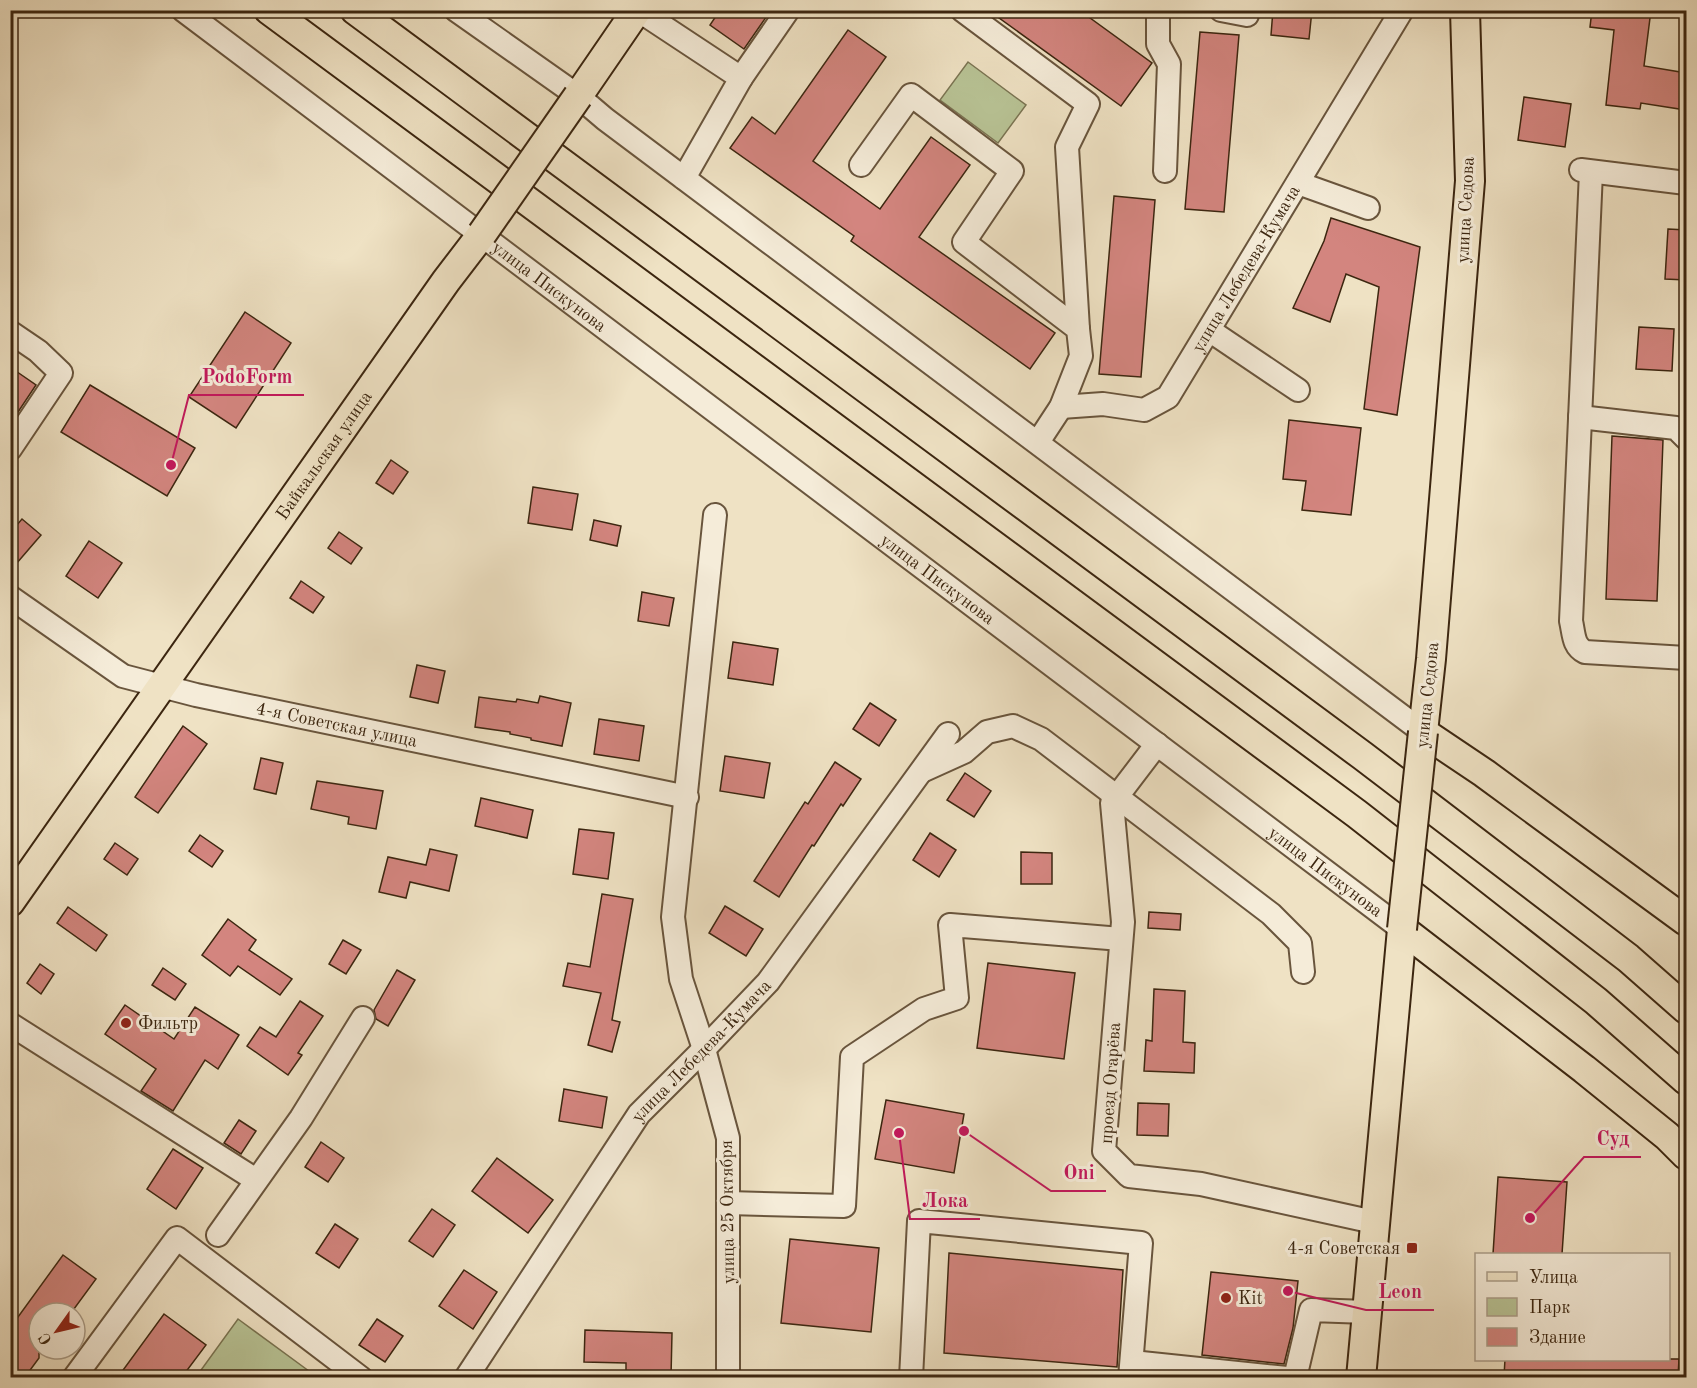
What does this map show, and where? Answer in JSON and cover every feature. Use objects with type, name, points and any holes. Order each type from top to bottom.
[{"type":"main road","points":[[269,10],[1357,814],[1596,1001],[1686,1080]]},
{"type":"main road","points":[[355,10],[1364,756],[1628,958],[1686,1009]]},
{"type":"main road","name":"Байкальская улица","points":[[10,902],[638,10]]},
{"type":"main road","name":"улица Седова","points":[[1361,1377],[1401,929],[1431,659],[1470,181],[1465,10]]},
{"type":"main road","points":[[1423,732],[1484,773],[1686,921]]},
{"type":"main road","name":"улица Пискунова","points":[[1401,929],[1584,1070],[1667,1136],[1686,1155]]},
{"type":"street","name":"улица Пискунова","points":[[183,10],[1401,929]]},
{"type":"street","points":[[638,10],[741,78]]},
{"type":"street","points":[[684,178],[741,78],[788,10]]},
{"type":"street","points":[[962,10],[1088,104],[1066,147],[1081,356],[1061,407],[1038,442]]},
{"type":"street","points":[[1158,10],[1158,44],[1169,63],[1166,171]]},
{"type":"street","points":[[1221,10],[1247,15],[1247,10]]},
{"type":"street","name":"улица Лебедева-Кумача","points":[[1061,407],[1103,404],[1144,410],[1168,397],[1402,10]]},
{"type":"street","points":[[458,11],[578,96],[605,119],[1423,732]]},
{"type":"street","points":[[861,165],[911,95],[1012,171],[964,242],[1078,329]]},
{"type":"street","points":[[1686,183],[1586,171],[1580,417],[1571,621],[1575,644],[1578,649],[1585,652],[1686,658],[1686,639]]},
{"type":"street","points":[[1298,183],[1368,208]]},
{"type":"street","points":[[1209,330],[1298,390]]},
{"type":"street","points":[[10,332],[38,351],[61,373],[10,449]]},
{"type":"street","points":[[1580,417],[1676,428],[1686,438]]},
{"type":"street","name":"улица 25 Октября","points":[[715,515],[673,917],[681,979],[704,1049],[728,1138],[729,1377]]},
{"type":"street","name":"4-я Советская улица","points":[[10,597],[123,676],[207,697],[687,797]]},
{"type":"street","points":[[919,773],[964,752],[987,732],[1013,726],[1041,739],[1115,799],[1271,914],[1300,943],[1303,972]]},
{"type":"street","name":"улица Лебедева-Кумача","points":[[465,1377],[639,1114],[768,982],[948,734]]},
{"type":"street","points":[[1115,799],[1157,744]]},
{"type":"street","name":"проезд Огарёва","points":[[1115,799],[1123,922],[1104,1151],[1129,1176],[1201,1184],[1374,1222]]},
{"type":"street","points":[[728,1203],[844,1206],[852,1057],[924,1009],[957,998],[950,926],[1121,939]]},
{"type":"street","points":[[218,1235],[301,1118],[363,1018]]},
{"type":"street","points":[[10,1024],[256,1180]]},
{"type":"street","points":[[911,1377],[919,1221],[1141,1243],[1131,1370],[1287,1377]]},
{"type":"street","points":[[74,1377],[177,1238],[361,1377]]},
{"type":"street","points":[[1295,1377],[1311,1310],[1367,1312]]},
{"type":"green space","points":[[968,62],[1026,105],[998,143],[940,100]]},
{"type":"green space","points":[[238,1319],[313,1374],[310,1377],[196,1377]]},
{"type":"building","points":[[720,10],[771,10],[744,49],[710,25]]},
{"type":"building","points":[[988,10],[1079,10],[1152,63],[1121,106]]},
{"type":"building","points":[[1273,10],[1312,10],[1309,39],[1271,35]]},
{"type":"building","points":[[1592,10],[1651,10],[1644,66],[1686,73],[1686,110],[1641,103],[1640,109],[1606,105],[1614,30],[1590,27]]},
{"type":"building","points":[[848,30],[886,57],[813,161],[880,209],[931,137],[970,165],[919,237],[1055,333],[1030,369],[851,241],[854,236],[730,148],[752,117],[775,134]]},
{"type":"building","points":[[1200,32],[1239,35],[1224,212],[1185,209]]},
{"type":"building","points":[[1524,97],[1571,104],[1565,147],[1518,140]]},
{"type":"building","points":[[1114,196],[1155,200],[1141,377],[1099,374]]},
{"type":"building","points":[[1331,218],[1420,247],[1397,415],[1364,409],[1379,287],[1346,274],[1330,322],[1293,308],[1324,241]]},
{"type":"building","points":[[1668,229],[1686,230],[1686,280],[1665,279]]},
{"type":"building","points":[[245,312],[291,343],[236,428],[189,397]]},
{"type":"building","points":[[1639,327],[1674,329],[1672,371],[1636,369]]},
{"type":"building","points":[[10,367],[36,385],[10,424]]},
{"type":"building","points":[[90,385],[195,448],[167,496],[61,432]]},
{"type":"building","points":[[1289,420],[1361,428],[1351,515],[1302,510],[1306,481],[1283,479]]},
{"type":"building","points":[[1612,436],[1663,440],[1657,601],[1606,599]]},
{"type":"building","points":[[391,460],[408,472],[393,494],[376,483]]},
{"type":"building","points":[[533,487],[578,494],[572,530],[528,523]]},
{"type":"building","points":[[22,519],[41,535],[10,571],[10,533]]},
{"type":"building","points":[[594,520],[621,526],[617,546],[590,540]]},
{"type":"building","points":[[339,532],[362,548],[351,564],[328,548]]},
{"type":"building","points":[[89,541],[122,563],[98,598],[66,576]]},
{"type":"building","points":[[301,581],[324,597],[313,613],[290,598]]},
{"type":"building","points":[[642,592],[674,598],[669,626],[638,621]]},
{"type":"building","points":[[733,642],[778,649],[773,685],[728,678]]},
{"type":"building","points":[[417,665],[445,671],[438,703],[410,697]]},
{"type":"building","points":[[540,696],[571,703],[562,746],[531,740],[531,738],[510,734],[510,732],[475,727],[479,697],[516,702],[517,699],[538,703]]},
{"type":"building","points":[[870,703],[896,720],[879,746],[853,729]]},
{"type":"building","points":[[599,719],[644,726],[639,761],[594,754]]},
{"type":"building","points":[[183,726],[207,744],[158,813],[135,797]]},
{"type":"building","points":[[725,756],[770,763],[764,798],[720,791]]},
{"type":"building","points":[[261,758],[283,763],[276,794],[254,789]]},
{"type":"building","points":[[835,762],[861,779],[843,806],[841,804],[814,846],[812,845],[779,897],[754,881],[805,802],[808,804]]},
{"type":"building","points":[[965,773],[991,791],[974,817],[947,800]]},
{"type":"building","points":[[317,781],[383,791],[376,829],[348,824],[349,817],[311,809]]},
{"type":"building","points":[[481,798],[533,810],[527,838],[475,826]]},
{"type":"building","points":[[579,829],[614,833],[608,879],[573,874]]},
{"type":"building","points":[[930,833],[956,850],[939,877],[913,860]]},
{"type":"building","points":[[200,835],[223,851],[212,867],[189,851]]},
{"type":"building","points":[[115,843],[138,859],[127,875],[104,859]]},
{"type":"building","points":[[430,849],[457,855],[449,891],[410,882],[406,898],[379,892],[388,857],[426,865]]},
{"type":"building","points":[[1021,852],[1052,853],[1052,884],[1021,884]]},
{"type":"building","points":[[602,894],[633,899],[612,1020],[620,1022],[612,1052],[588,1045],[601,993],[563,986],[568,963],[590,967]]},
{"type":"building","points":[[725,906],[763,929],[746,956],[709,933]]},
{"type":"building","points":[[68,907],[107,935],[96,951],[57,923]]},
{"type":"building","points":[[1149,912],[1181,914],[1180,930],[1148,928]]},
{"type":"building","points":[[228,919],[256,940],[249,950],[292,979],[280,995],[238,966],[230,976],[202,955]]},
{"type":"building","points":[[343,940],[361,950],[346,974],[329,964]]},
{"type":"building","points":[[988,963],[1075,973],[1064,1059],[977,1048]]},
{"type":"building","points":[[40,964],[54,974],[41,994],[27,983]]},
{"type":"building","points":[[163,968],[186,984],[175,1000],[152,985]]},
{"type":"building","points":[[397,970],[415,980],[388,1026],[376,1019],[374,1010]]},
{"type":"building","points":[[1154,989],[1185,991],[1183,1042],[1195,1043],[1194,1073],[1144,1071],[1146,1040],[1152,1041]]},
{"type":"building","points":[[300,1001],[323,1016],[298,1053],[302,1055],[288,1075],[247,1046],[260,1027],[276,1037]]},
{"type":"building","points":[[125,1005],[174,1039],[195,1007],[239,1035],[218,1069],[205,1060],[173,1111],[141,1091],[156,1069],[105,1034]]},
{"type":"building","points":[[564,1089],[607,1097],[602,1128],[559,1121]]},
{"type":"building","points":[[886,1100],[964,1114],[954,1173],[875,1159]]},
{"type":"building","points":[[1138,1103],[1169,1104],[1168,1136],[1137,1135]]},
{"type":"building","points":[[239,1120],[256,1131],[241,1154],[224,1143]]},
{"type":"building","points":[[321,1142],[344,1158],[328,1182],[305,1167]]},
{"type":"building","points":[[173,1149],[203,1168],[176,1209],[147,1189]]},
{"type":"building","points":[[497,1158],[553,1200],[528,1233],[472,1191]]},
{"type":"building","points":[[1498,1177],[1567,1182],[1562,1253],[1493,1253]]},
{"type":"building","points":[[432,1209],[455,1225],[433,1257],[409,1241]]},
{"type":"building","points":[[335,1224],[358,1239],[339,1268],[316,1253]]},
{"type":"building","points":[[790,1239],[879,1248],[871,1332],[781,1323]]},
{"type":"building","points":[[949,1253],[1123,1270],[1117,1367],[944,1353]]},
{"type":"building","points":[[63,1255],[96,1279],[80,1301],[30,1301]]},
{"type":"building","points":[[464,1270],[497,1292],[473,1329],[439,1306]]},
{"type":"building","points":[[1211,1272],[1298,1281],[1293,1328],[1284,1364],[1202,1355]]},
{"type":"building","points":[[27,1305],[27,1361],[37,1361],[25,1377],[10,1377],[10,1328]]},
{"type":"building","points":[[164,1314],[206,1345],[182,1377],[118,1377]]},
{"type":"building","points":[[377,1319],[403,1336],[385,1362],[359,1345]]},
{"type":"building","points":[[585,1330],[672,1333],[671,1377],[626,1377],[626,1363],[584,1362]]},
{"type":"building","points":[[1670,1359],[1679,1359],[1678,1377],[1504,1377],[1505,1361],[1670,1361]]},
{"type":"place","name":"PodoForm","points":[[171,465]]},
{"type":"place","name":"Фильтр","points":[[126,1023]]},
{"type":"place","name":"Oni","points":[[964,1131]]},
{"type":"place","name":"Лока","points":[[899,1133]]},
{"type":"place","name":"Суд","points":[[1530,1218]]},
{"type":"place","name":"4-я Советская","points":[[1412,1248]]},
{"type":"place","name":"Leon","points":[[1288,1291]]},
{"type":"place","name":"Kit","points":[[1226,1298]]}]
